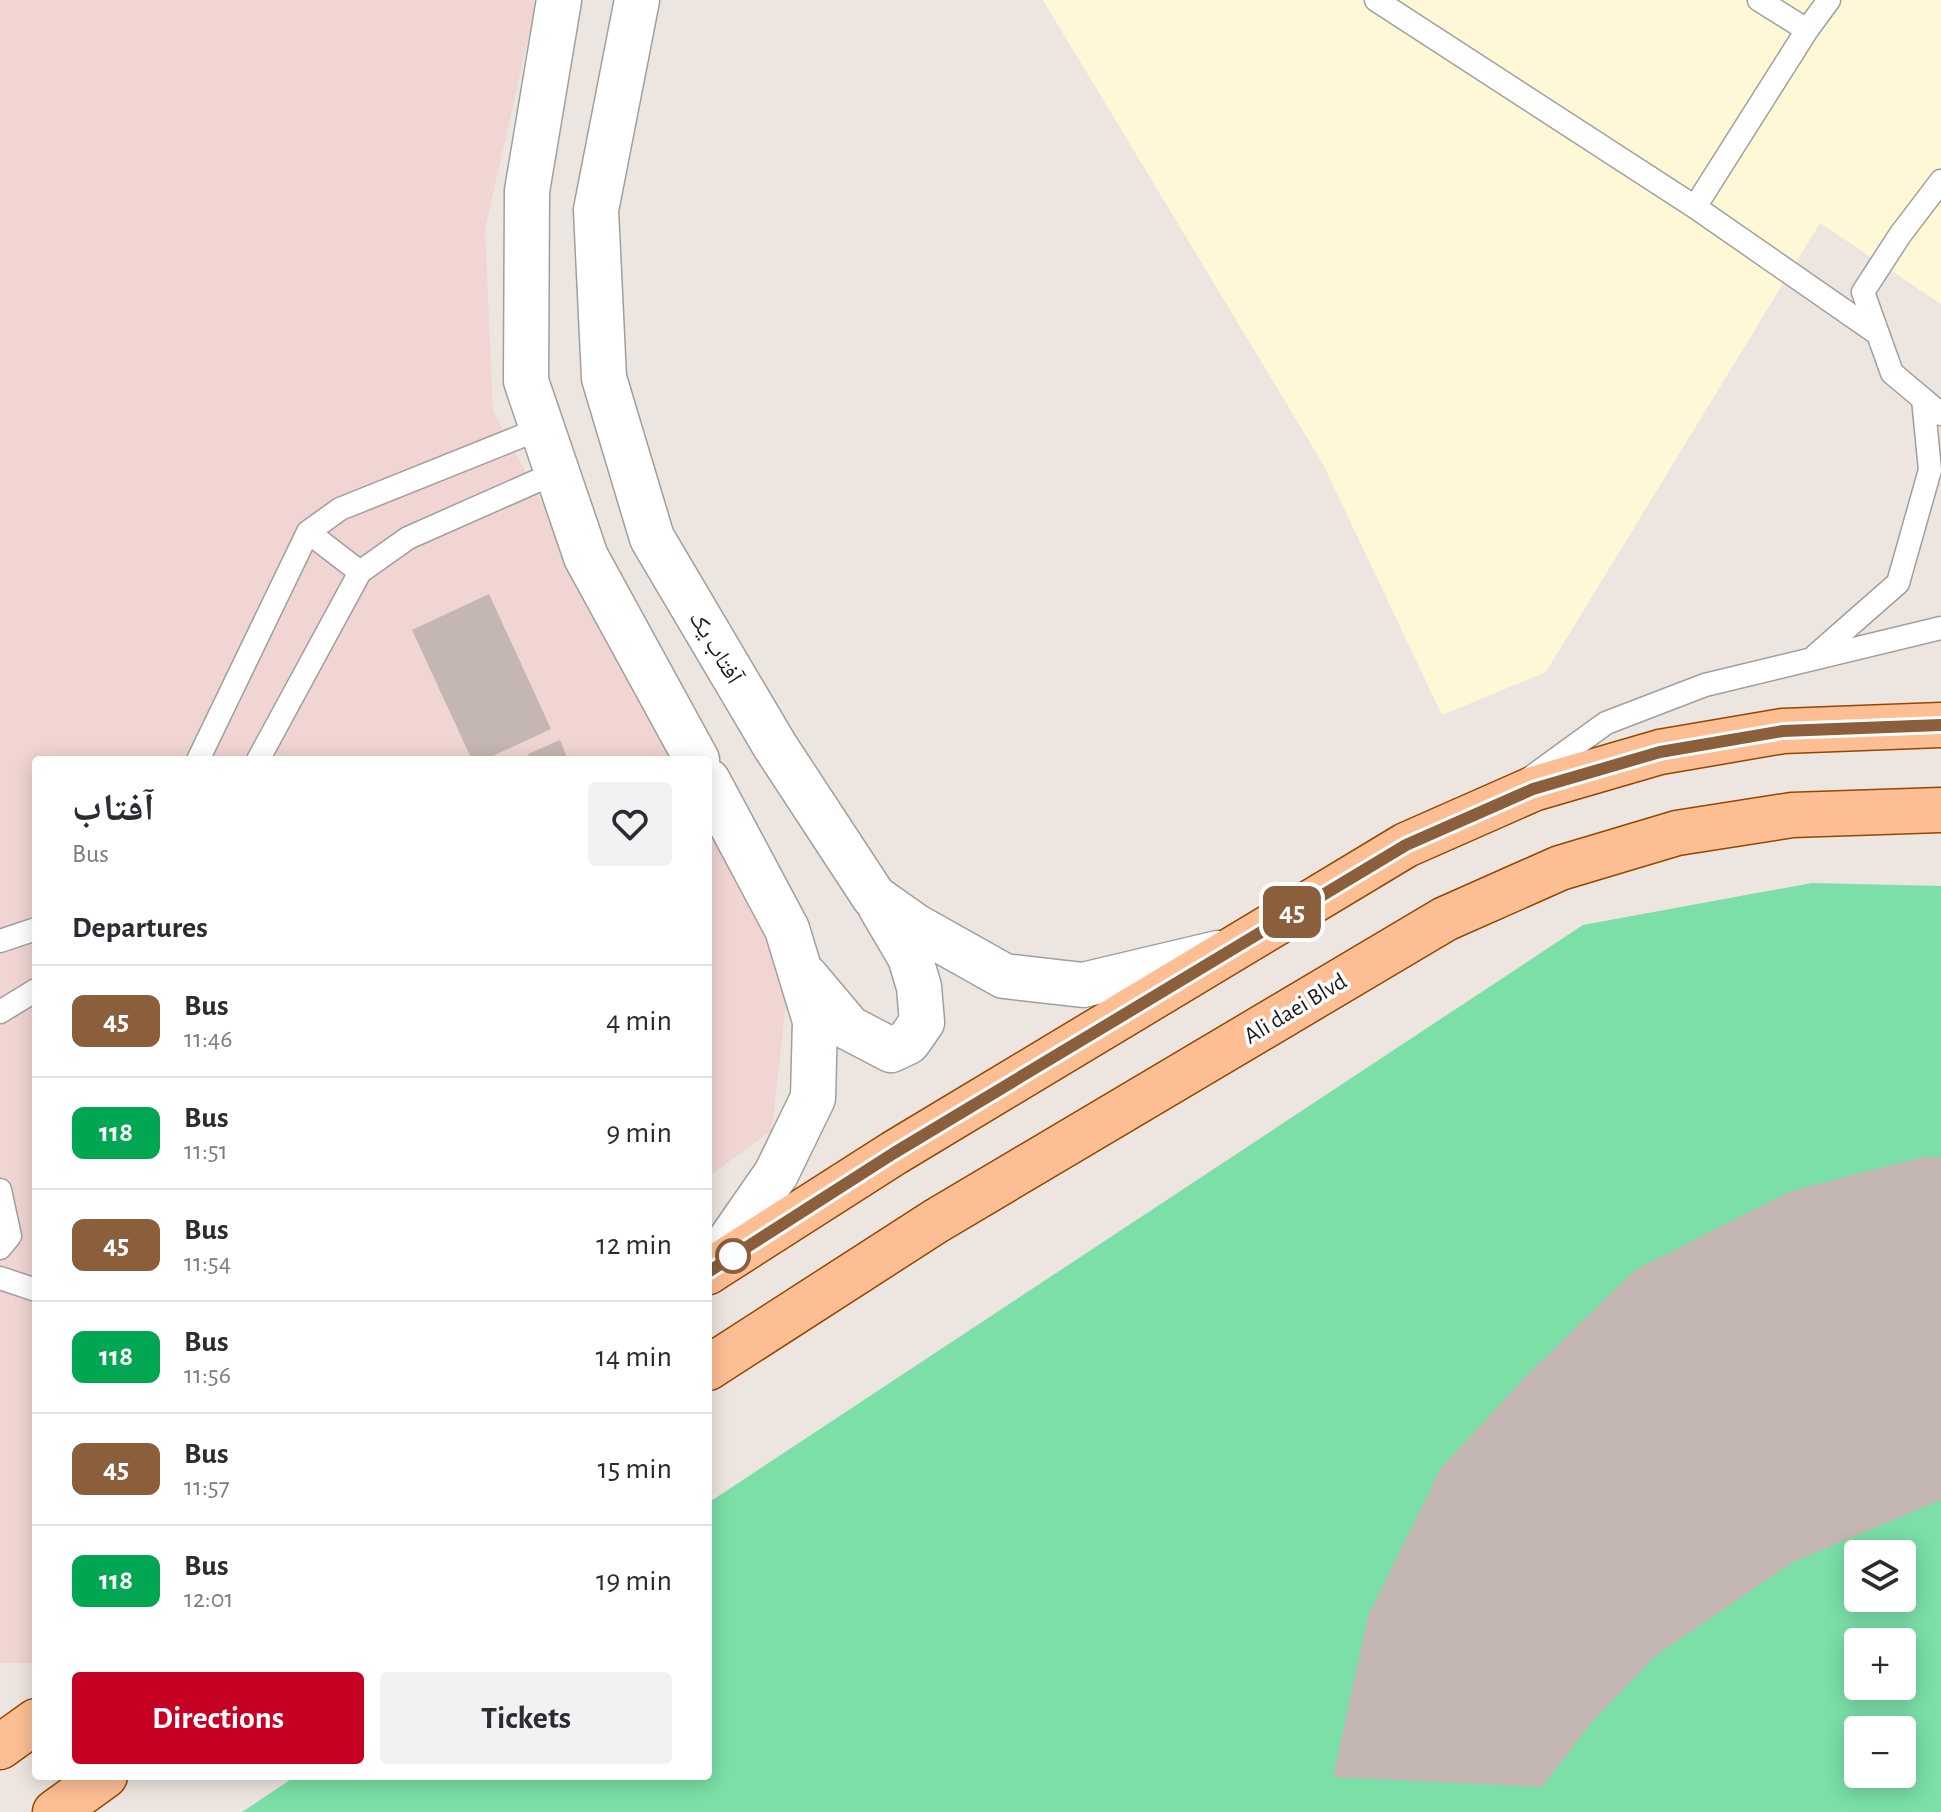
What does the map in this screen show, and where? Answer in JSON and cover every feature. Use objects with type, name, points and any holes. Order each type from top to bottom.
[{"type":"main road","points":[[712,1269],[894,1153],[1406,845],[1487,809],[1533,789],[1660,752],[1783,731],[1941,725]]},
{"type":"main road","name":"Ali daei Blvd","points":[[712,1365],[936,1221],[1445,919],[1560,868],[1677,833],[1792,815],[1924,808],[1941,810]]},
{"type":"main road","points":[[55,1812],[99,1780]]},
{"type":"street","points":[[559,0],[527,191],[526,381],[586,557],[695,756]]},
{"type":"street","name":"آفتاب یک","points":[[637,0],[596,210],[604,378],[652,538],[775,746],[874,897],[915,926],[1004,976],[1083,985],[1229,951]]},
{"type":"street","points":[[712,788],[787,929],[815,1021],[813,1098],[776,1174],[712,1266]]},
{"type":"street","points":[[799,968],[849,1028],[891,1050],[908,1042],[922,1022],[919,987],[910,957],[874,897]]},
{"type":"lane","points":[[1376,0],[1695,207],[1878,334]]},
{"type":"lane","points":[[1759,0],[1807,30]]},
{"type":"lane","points":[[1695,207],[1829,0]]},
{"type":"lane","points":[[1941,181],[1900,235],[1863,292],[1892,373],[1941,414]]},
{"type":"lane","points":[[1812,659],[1898,583],[1930,470],[1923,399]]},
{"type":"lane","points":[[200,756],[308,532],[340,509],[542,428]]},
{"type":"lane","points":[[260,756],[360,572],[408,538],[557,472]]},
{"type":"lane","points":[[308,532],[360,572]]},
{"type":"lane","points":[[1487,809],[1606,723],[1705,685],[1941,628]]},
{"type":"lane","points":[[0,941],[32,930]]},
{"type":"lane","points":[[0,1012],[32,992]]},
{"type":"lane","points":[[0,1190],[10,1236],[0,1248]]},
{"type":"lane","points":[[0,1278],[32,1289]]},
{"type":"shaded area","points":[[0,0],[537,0],[485,229],[493,411],[677,756],[32,756],[32,1663],[0,1663]]},
{"type":"shaded area","points":[[1043,0],[1941,0],[1941,304],[1820,223],[1546,672],[1442,715],[1323,464]]},
{"type":"shaded area","points":[[712,822],[790,968],[772,1130],[712,1174]]},
{"type":"green space","points":[[1812,883],[1941,886],[1941,1812],[242,1812],[290,1780],[712,1780],[712,1500],[1583,925]]},
{"type":"building","points":[[489,594],[551,729],[493,756],[470,756],[412,630]]},
{"type":"building","points":[[560,740],[566,756],[529,756]]},
{"type":"building","points":[[1923,1157],[1941,1157],[1941,1500],[1793,1562],[1655,1656],[1592,1722],[1542,1787],[1333,1777],[1368,1616],[1441,1468],[1524,1378],[1635,1270],[1791,1191]]},
{"type":"bus line","name":"45","points":[[712,1269],[894,1153],[1406,845],[1533,789],[1660,752],[1783,731],[1941,725]]}]
